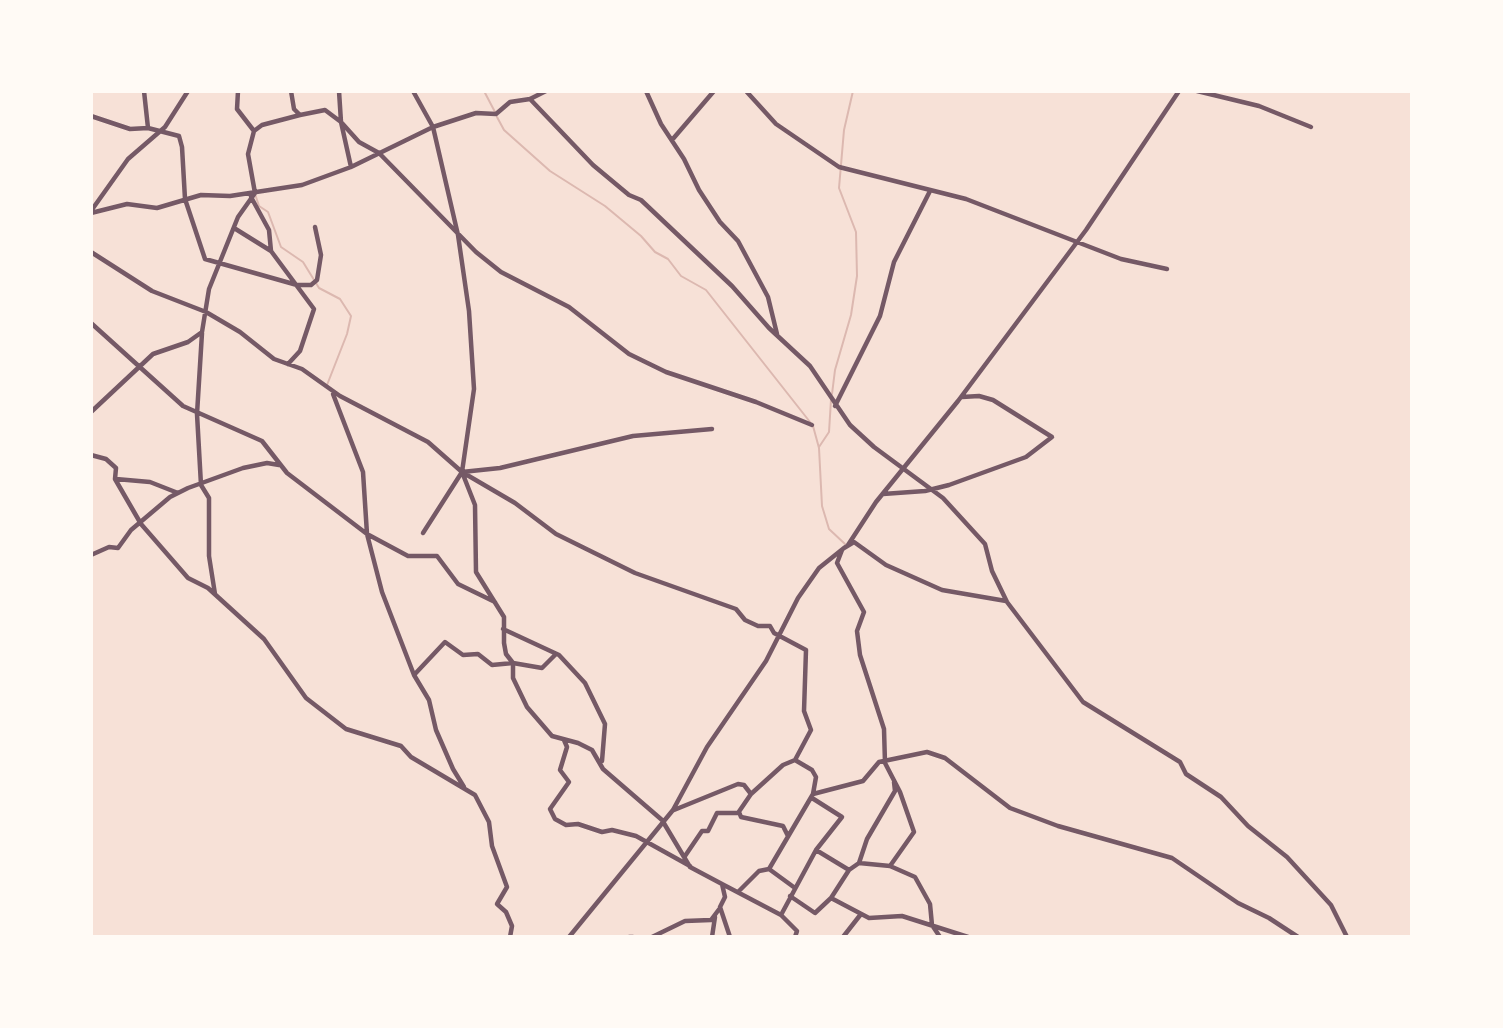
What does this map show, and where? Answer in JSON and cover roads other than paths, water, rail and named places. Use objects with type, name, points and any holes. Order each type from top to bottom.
[{"type":"street","points":[[144,91],[148,128]]},
{"type":"street","points":[[91,212],[128,159],[161,131],[188,91]]},
{"type":"street","points":[[238,91],[237,109],[254,131]]},
{"type":"street","points":[[291,91],[294,109],[300,115]]},
{"type":"street","points":[[339,91],[341,122],[351,167]]},
{"type":"street","points":[[413,91],[433,127],[458,235],[469,311],[474,389],[462,472],[423,533]]},
{"type":"street","points":[[91,212],[127,204],[157,208],[201,195],[253,195],[302,185],[351,167],[433,127],[476,113],[496,114],[510,102],[530,99],[546,91]]},
{"type":"street","points":[[646,91],[706,200],[738,241],[768,297],[778,335]]},
{"type":"street","points":[[671,140],[714,91]]},
{"type":"street","points":[[746,91],[776,124],[839,167],[966,199],[1121,259],[1167,269]]},
{"type":"street","points":[[890,866],[914,832],[894,777],[885,763],[884,729],[860,654],[857,631],[864,612],[837,563],[883,494],[961,397],[1078,241],[1180,91]]},
{"type":"street","points":[[1197,91],[1259,106],[1311,127]]},
{"type":"street","points":[[530,99],[593,165],[629,195],[641,200],[732,286],[810,366],[835,406],[874,447],[932,489],[985,544],[992,571],[1007,601],[1083,702],[1180,762],[1186,774],[1221,797],[1248,826],[1287,856],[1331,905],[1347,937]]},
{"type":"street","points":[[271,251],[269,230],[253,195],[248,154],[254,131],[262,125],[325,110],[341,122],[359,142],[379,153],[458,235],[500,272],[569,307],[629,354],[666,372],[756,402],[812,425]]},
{"type":"street","points":[[91,116],[130,129],[148,128],[180,138],[186,200],[204,258],[296,285],[312,285],[317,280],[321,255],[315,227]]},
{"type":"street","points":[[835,406],[880,316],[894,262],[930,191]]},
{"type":"street","points":[[215,594],[209,556],[209,498],[201,485],[197,414],[203,311],[234,228],[253,195]]},
{"type":"street","points":[[234,228],[271,251],[314,309],[300,351],[288,364]]},
{"type":"street","points":[[91,252],[168,300],[203,311],[239,331],[274,359],[303,369],[331,390],[428,442],[462,472],[515,503],[555,534],[638,574],[736,609],[745,620],[758,626],[768,625],[808,653],[804,709],[811,730],[795,760],[783,765],[751,793],[738,812]]},
{"type":"street","points":[[91,323],[140,364],[177,401],[197,414],[260,440],[279,466],[366,534],[408,556],[437,556],[458,584],[496,603]]},
{"type":"street","points":[[91,412],[153,354],[188,342],[202,332]]},
{"type":"street","points":[[331,390],[363,472],[366,534],[382,592],[414,675],[429,700],[436,730],[453,769],[465,788]]},
{"type":"street","points":[[883,494],[932,489],[1026,457],[1052,437],[993,400],[979,396],[961,397]]},
{"type":"street","points":[[462,472],[500,468],[633,436],[712,429]]},
{"type":"street","points":[[91,455],[106,459],[117,468],[115,479],[141,524],[187,577],[215,594],[264,639],[306,698],[319,710],[346,729],[401,746],[411,757],[475,795],[489,822],[495,856],[507,887],[497,904],[506,912],[512,926],[510,937]]},
{"type":"street","points":[[91,555],[109,547],[118,548],[131,530],[177,494],[243,468],[267,463],[279,466]]},
{"type":"street","points":[[462,472],[475,505],[476,572],[504,617],[506,654],[513,663],[513,678],[527,707],[552,736],[586,746],[602,762]]},
{"type":"street","points":[[115,479],[150,482],[177,494]]},
{"type":"street","points":[[569,937],[662,820],[673,810],[707,747],[765,661],[778,634],[819,568],[845,548],[855,542],[886,565],[942,590],[1007,601]]},
{"type":"street","points":[[503,629],[556,654],[585,683],[603,716],[606,728],[603,769],[662,820],[690,867]]},
{"type":"street","points":[[414,675],[445,642],[463,655],[478,654],[492,665],[513,663],[542,668],[556,654]]},
{"type":"street","points":[[564,740],[567,747],[560,770],[569,782],[550,809],[555,819],[566,825],[577,824],[602,832],[626,833],[647,842],[781,915],[797,931],[795,937]]},
{"type":"street","points":[[812,796],[863,781],[879,762],[934,753],[1010,808],[1058,826],[1172,858],[1238,903],[1269,918],[1298,937]]},
{"type":"street","points":[[739,891],[760,871],[769,869],[812,796],[816,777],[812,770],[795,760]]},
{"type":"street","points":[[790,896],[814,913],[831,898],[849,870],[859,863],[867,839],[895,791],[894,777]]},
{"type":"street","points":[[673,810],[738,784],[744,785],[751,793]]},
{"type":"street","points":[[781,915],[816,850],[842,817],[812,796]]},
{"type":"street","points":[[738,812],[741,817],[783,826],[788,837]]},
{"type":"street","points":[[685,856],[702,831],[708,831],[717,813],[738,812]]},
{"type":"street","points":[[816,850],[849,870]]},
{"type":"street","points":[[859,863],[890,866],[910,874],[921,884],[930,904],[932,925],[940,937]]},
{"type":"street","points":[[769,869],[795,888]]},
{"type":"street","points":[[712,937],[715,916],[725,897],[722,884]]},
{"type":"street","points":[[831,898],[869,918],[902,916],[968,937]]},
{"type":"street","points":[[720,908],[730,937]]},
{"type":"street","points":[[843,937],[861,914]]},
{"type":"street","points":[[652,937],[683,921],[706,921],[715,916]]},
{"type":"waterway","points":[[484,91],[495,112]]},
{"type":"waterway","points":[[832,394],[835,370],[851,315],[857,276],[856,232],[839,188],[844,130],[853,91]]},
{"type":"waterway","points":[[497,117],[504,130],[550,171],[605,206],[641,236],[655,252],[668,259],[681,276],[706,290],[810,422]]},
{"type":"waterway","points":[[255,194],[259,206],[268,212],[281,247],[303,262],[319,288],[340,299],[351,316],[347,334],[327,385]]},
{"type":"waterway","points":[[819,447],[829,432],[831,400]]},
{"type":"waterway","points":[[813,426],[819,448],[822,506],[829,529],[845,544]]}]
